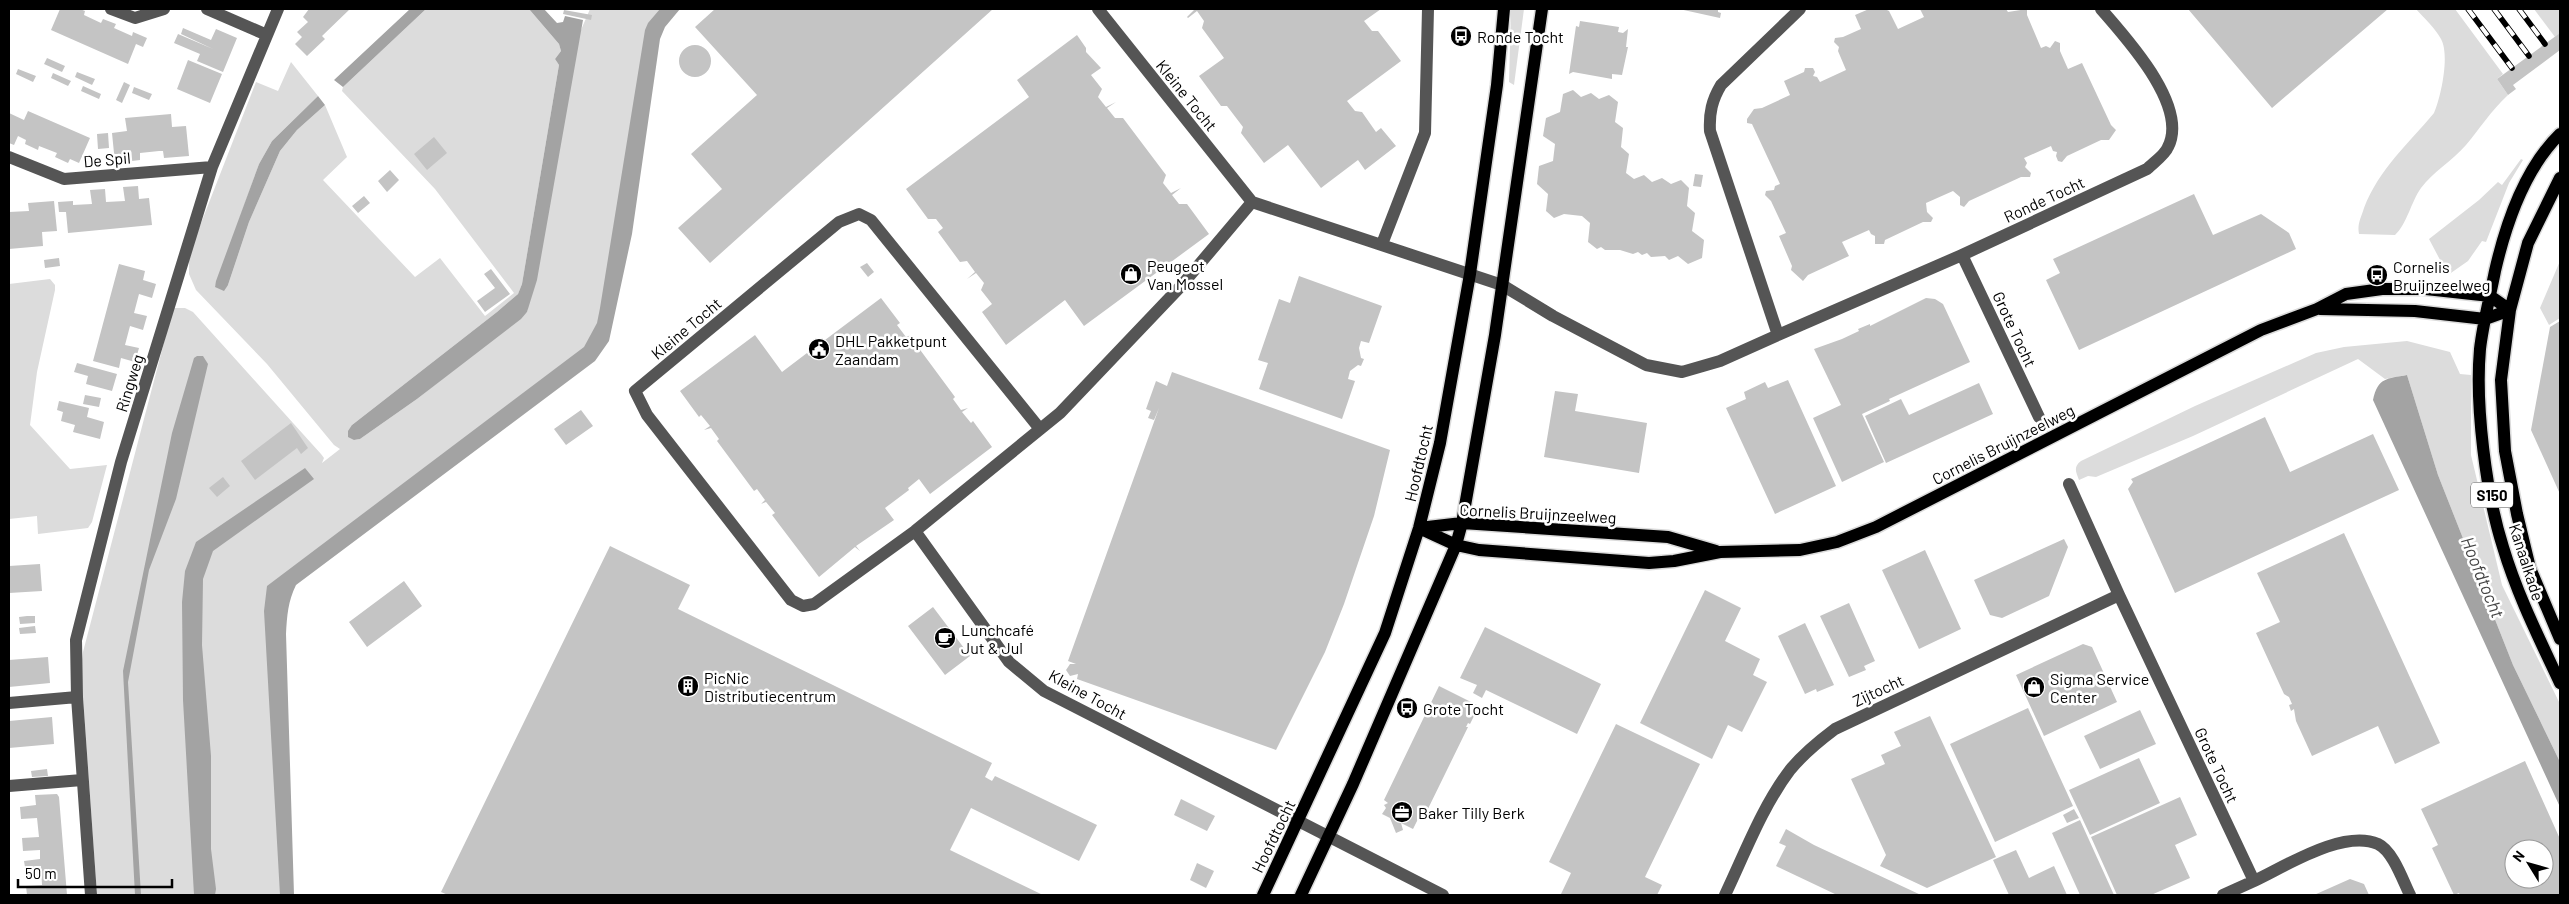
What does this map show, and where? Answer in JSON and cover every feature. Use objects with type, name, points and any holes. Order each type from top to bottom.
[{"type":"main road","name":"Hoofdtocht","points":[[1263,895],[1385,634],[1419,528],[1440,443],[1470,274],[1497,85],[1504,9]]},
{"type":"main road","points":[[1301,895],[1330,836],[1456,545],[1462,523],[1502,284],[1542,9]]},
{"type":"main road","name":"S150","points":[[2490,296],[2503,237],[2525,183],[2549,144],[2560,134]]},
{"type":"main road","name":"S150","points":[[2510,310],[2528,243],[2560,178]]},
{"type":"main road","name":"Cornelis Bruijnzeelweg","points":[[1419,528],[1456,545],[1479,550],[1648,563],[1674,561],[1720,552],[1800,550],[1837,542],[1876,527],[2261,330],[2317,309],[2346,294],[2382,289],[2426,289],[2490,296],[2510,310]]},
{"type":"main road","name":"Kanaalkade","points":[[2490,296],[2480,349],[2479,402],[2490,488],[2502,547],[2527,613],[2560,683]]},
{"type":"main road","name":"Cornelis Bruijnzeelweg","points":[[2317,309],[2416,311],[2485,319],[2510,310]]},
{"type":"main road","name":"Kanaalkade","points":[[2510,310],[2501,380],[2506,451],[2517,514],[2530,568],[2560,638]]},
{"type":"main road","name":"Cornelis Bruijnzeelweg","points":[[1419,528],[1462,523],[1668,537],[1720,552]]},
{"type":"street","points":[[111,9],[135,18],[164,9]]},
{"type":"street","points":[[207,9],[267,35]]},
{"type":"street","name":"Ringweg","points":[[91,895],[77,697],[76,640],[114,491],[212,167],[278,9]]},
{"type":"street","name":"Kleine Tocht","points":[[1040,428],[871,220],[859,214],[839,222],[635,391],[647,415],[791,600],[803,606],[814,604],[915,531],[1060,413],[1181,286],[1252,202],[1098,9]]},
{"type":"street","points":[[1382,244],[1425,133],[1428,9]]},
{"type":"street","points":[[1778,335],[1710,131],[1709,118],[1713,99],[1721,85],[1800,9]]},
{"type":"street","name":"Ronde Tocht","points":[[1470,274],[1502,284],[1553,316],[1646,365],[1682,372],[1720,361],[1962,256],[2147,169],[2168,147],[2173,119],[2162,86],[2101,9]]},
{"type":"street","name":"De Spil","points":[[9,157],[64,179],[212,167]]},
{"type":"street","points":[[1252,202],[1470,274]]},
{"type":"street","name":"Grote Tocht","points":[[1962,256],[2039,417]]},
{"type":"street","name":"Grote Tocht","points":[[2069,484],[2118,595],[2254,881]]},
{"type":"street","name":"Kleine Tocht","points":[[915,531],[1009,662],[1044,691],[1298,822],[1330,836]]},
{"type":"street","name":"Zijtocht","points":[[1725,895],[1771,799],[1791,770],[1811,748],[1835,729],[2118,595]]},
{"type":"street","points":[[9,703],[77,697]]},
{"type":"street","points":[[9,786],[82,780]]},
{"type":"street","points":[[1330,836],[1443,895]]},
{"type":"street","points":[[2223,895],[2333,844],[2355,839],[2379,844],[2395,862],[2410,895]]},
{"type":"shaded area","points":[[410,9],[426,9],[343,87],[334,80]]},
{"type":"shaded area","points":[[426,9],[529,9],[559,44],[561,51],[555,59],[559,65],[522,284],[518,294],[352,425],[354,440],[360,439],[417,399],[527,312],[578,37],[590,9],[667,9],[658,20],[599,346],[275,596],[290,895],[97,895],[81,667],[83,652],[173,308],[185,308],[193,312],[321,454],[324,458],[322,463],[340,449],[334,445],[267,364],[196,290],[189,274],[189,254],[256,82],[278,91],[291,62],[318,96],[272,141],[259,164],[215,287],[228,285],[249,222],[280,151],[297,130],[325,105],[347,157],[323,180],[415,277],[440,258],[485,316],[514,293],[435,189],[342,91],[343,87]]},
{"type":"shaded area","points":[[529,9],[544,9],[557,23],[563,22],[565,16],[583,20],[537,280],[527,312],[521,319],[417,399],[360,439],[354,440],[348,437],[348,431],[352,425],[518,294],[522,284],[559,65],[555,59],[561,51],[559,44]]},
{"type":"shaded area","points":[[660,9],[680,9],[665,27],[660,39],[632,234],[609,341],[595,361],[296,585],[293,591],[288,609],[286,634],[294,895],[280,895],[264,611],[267,586],[584,347],[597,323],[600,308],[645,30],[648,23]]},
{"type":"shaded area","points":[[1511,9],[1524,9],[1514,85],[1509,82]]},
{"type":"shaded area","points":[[2416,9],[2455,9],[2503,74],[2497,79],[2508,95],[2466,145],[2421,188],[2403,225],[2395,235],[2359,234],[2359,224],[2370,194],[2386,169],[2434,113],[2439,97],[2445,65],[2444,46],[2436,31]]},
{"type":"shaded area","points":[[2534,9],[2560,9],[2560,33],[2555,37]]},
{"type":"shaded area","points":[[318,96],[325,105],[297,130],[280,151],[249,222],[228,285],[224,291],[215,287],[259,164],[272,141]]},
{"type":"shaded area","points":[[2521,159],[2523,160],[2509,183],[2486,242],[2482,241],[2468,261],[2448,275],[2429,239],[2479,200],[2498,182],[2502,185]]},
{"type":"shaded area","points":[[2560,261],[2560,318],[2549,325],[2540,308]]},
{"type":"shaded area","points":[[50,279],[55,285],[55,290],[37,372],[30,425],[70,469],[107,465],[92,522],[88,528],[38,534],[37,516],[9,519],[9,284]]},
{"type":"shaded area","points":[[2407,341],[2450,352],[2460,374],[2471,375],[2471,455],[2502,585],[2560,704],[2560,762],[2513,665],[2438,475],[2407,375],[2385,379],[2358,359],[2193,436],[2096,477],[2088,476],[2079,480],[2076,468],[2081,461],[2195,406],[2316,353],[2344,347]]},
{"type":"shaded area","points":[[203,356],[208,364],[176,499],[149,570],[128,682],[141,895],[135,895],[123,671],[172,433],[194,358]]},
{"type":"shaded area","points":[[2407,375],[2438,475],[2513,665],[2560,762],[2560,807],[2373,400],[2375,392],[2384,380]]},
{"type":"shaded area","points":[[305,468],[314,479],[213,551],[203,579],[202,645],[211,756],[211,849],[216,889],[215,895],[194,895],[183,700],[182,602],[185,571],[196,542]]},
{"type":"building","points":[[60,9],[80,9],[85,11],[84,15],[101,23],[103,19],[116,24],[114,28],[132,36],[133,32],[147,38],[143,47],[136,44],[128,64],[51,30]]},
{"type":"building","points":[[309,9],[350,9],[322,36],[325,39],[307,56],[295,44],[302,37],[297,32],[308,22],[303,17]]},
{"type":"building","points":[[715,9],[993,9],[710,263],[678,228],[722,189],[691,154],[757,95],[695,27]]},
{"type":"building","points":[[1195,9],[1381,9],[1364,21],[1372,31],[1378,31],[1401,61],[1347,101],[1355,111],[1362,112],[1376,132],[1381,128],[1396,146],[1365,170],[1358,160],[1321,188],[1288,145],[1264,163],[1241,133],[1243,127],[1227,106],[1221,106],[1199,76],[1224,58],[1202,28],[1204,21],[1197,11],[1187,17]]},
{"type":"building","points":[[1679,9],[1718,9],[1718,12],[1721,13],[1720,18]]},
{"type":"building","points":[[1869,9],[1885,9],[1889,11],[1898,29],[1924,17],[1920,9],[2006,9],[2008,12],[2027,9],[2027,15],[2041,48],[2046,46],[2050,48],[2055,41],[2060,43],[2060,51],[2068,69],[2082,63],[2111,125],[2116,130],[2109,140],[2101,140],[2067,156],[2062,162],[2058,161],[2057,152],[2053,151],[2051,146],[2024,158],[2027,163],[2025,167],[2031,173],[2030,177],[2021,177],[1969,201],[1964,207],[1960,205],[1960,197],[1953,191],[1926,203],[1927,212],[1933,218],[1931,222],[1923,222],[1885,240],[1884,244],[1875,244],[1875,236],[1869,230],[1842,242],[1849,256],[1808,275],[1803,281],[1791,270],[1792,266],[1779,236],[1786,233],[1771,201],[1765,195],[1766,191],[1774,190],[1775,186],[1780,184],[1752,124],[1747,123],[1747,119],[1754,109],[1762,108],[1790,95],[1784,81],[1804,72],[1805,68],[1813,68],[1815,72],[1813,76],[1817,77],[1820,82],[1846,70],[1838,51],[1839,47],[1834,42],[1835,38],[1843,37],[1861,29],[1855,15]]},
{"type":"building","points":[[2188,9],[2388,9],[2272,108]]},
{"type":"building","points":[[564,10],[592,15],[591,20],[563,14]]},
{"type":"building","points":[[1580,21],[1619,27],[1618,32],[1623,33],[1628,29],[1626,47],[1628,47],[1622,75],[1612,74],[1612,79],[1573,72],[1569,74],[1576,26],[1579,27]]},
{"type":"building","points":[[183,28],[211,40],[216,29],[237,38],[223,72],[197,61],[200,54],[174,43],[178,34],[213,49],[181,34]]},
{"type":"building","points":[[2560,33],[2560,50],[2513,85],[2516,89],[2508,95],[2497,79]]},
{"type":"building","points":[[1077,35],[1086,48],[1086,52],[1101,68],[1091,75],[1102,89],[1098,97],[1106,107],[1116,102],[1107,108],[1115,118],[1123,118],[1166,175],[1163,183],[1171,193],[1181,188],[1172,195],[1179,204],[1187,204],[1209,234],[1084,326],[1065,300],[1006,345],[982,312],[992,304],[981,290],[984,283],[976,273],[967,279],[975,272],[967,261],[960,262],[938,232],[943,228],[936,219],[928,219],[906,189],[1029,97],[1017,80]]},
{"type":"building","points":[[695,45],[701,46],[706,50],[710,55],[710,67],[706,72],[701,76],[695,77],[689,76],[684,72],[680,67],[679,61],[680,55],[684,50],[689,46]]},
{"type":"building","points":[[47,58],[65,66],[62,72],[44,64]]},
{"type":"building","points":[[188,60],[222,74],[210,103],[177,89]]},
{"type":"building","points":[[18,69],[36,76],[33,82],[16,74]]},
{"type":"building","points":[[77,72],[95,79],[92,85],[75,77]]},
{"type":"building","points":[[53,73],[71,81],[68,86],[51,78]]},
{"type":"building","points":[[124,82],[130,85],[122,103],[116,100]]},
{"type":"building","points":[[83,86],[101,94],[99,99],[81,91]]},
{"type":"building","points":[[134,87],[152,94],[149,100],[132,93]]},
{"type":"building","points":[[1573,90],[1581,97],[1591,93],[1599,99],[1609,95],[1618,102],[1615,122],[1623,128],[1621,147],[1629,154],[1626,173],[1634,179],[1644,175],[1652,182],[1662,178],[1671,184],[1681,180],[1689,188],[1687,206],[1695,213],[1692,231],[1704,240],[1702,258],[1688,264],[1678,256],[1669,260],[1665,256],[1651,257],[1647,253],[1642,255],[1638,252],[1633,254],[1620,250],[1605,250],[1601,247],[1597,249],[1588,242],[1590,223],[1582,216],[1564,214],[1554,218],[1546,211],[1548,194],[1537,184],[1539,166],[1553,161],[1555,144],[1543,136],[1546,118],[1560,112],[1563,94]]},
{"type":"building","points":[[28,111],[90,138],[79,163],[70,159],[68,163],[55,157],[57,153],[39,146],[38,150],[25,144],[26,140],[18,136],[14,145],[9,143],[9,113],[24,120]]},
{"type":"building","points":[[171,114],[172,127],[186,126],[189,156],[164,158],[163,151],[159,151],[140,153],[140,160],[115,163],[112,133],[127,131],[125,118]]},
{"type":"building","points":[[108,133],[109,148],[98,149],[97,134]]},
{"type":"building","points":[[434,137],[447,153],[427,170],[414,154]]},
{"type":"building","points":[[390,170],[399,180],[387,192],[378,181]]},
{"type":"building","points":[[1695,174],[1703,175],[1701,187],[1693,186]]},
{"type":"building","points":[[138,186],[139,199],[149,198],[152,225],[68,233],[66,212],[59,212],[58,202],[73,201],[73,205],[92,204],[90,190],[105,189],[106,202],[125,201],[123,187]]},
{"type":"building","points":[[2194,194],[2213,235],[2261,214],[2289,233],[2296,249],[2079,350],[2046,280],[2060,273],[2053,259]]},
{"type":"building","points":[[364,196],[370,203],[358,213],[352,206]]},
{"type":"building","points":[[54,201],[57,231],[42,232],[43,246],[9,249],[9,212],[29,211],[28,203]]},
{"type":"building","points":[[59,258],[60,266],[45,268],[44,260]]},
{"type":"building","points":[[867,263],[874,272],[868,277],[860,267]]},
{"type":"building","points":[[119,264],[145,271],[143,280],[156,284],[152,298],[139,294],[134,313],[147,316],[143,330],[130,326],[125,345],[139,348],[135,362],[121,358],[119,368],[93,361]]},
{"type":"building","points":[[491,269],[510,294],[485,312],[477,301],[495,288],[484,274]]},
{"type":"building","points":[[1299,276],[1382,306],[1369,343],[1361,341],[1359,348],[1361,358],[1364,359],[1361,366],[1358,365],[1350,371],[1348,379],[1355,381],[1342,419],[1259,389],[1268,363],[1258,360],[1279,299],[1290,303]]},
{"type":"building","points":[[881,298],[900,323],[897,325],[906,337],[911,335],[907,338],[915,349],[918,347],[955,397],[953,399],[961,410],[968,408],[962,412],[971,423],[973,421],[992,447],[930,494],[919,479],[908,488],[909,490],[885,508],[894,520],[856,546],[860,551],[855,547],[819,577],[772,515],[775,513],[766,502],[761,504],[765,500],[757,489],[754,491],[717,441],[719,439],[711,428],[704,430],[710,426],[701,415],[699,417],[680,391],[755,335],[782,372],[807,353],[809,356],[827,342],[825,340]]},
{"type":"building","points":[[1926,298],[1935,299],[1943,304],[1970,362],[1889,399],[1890,401],[1862,414],[1884,462],[1842,482],[1813,418],[1841,405],[1814,349],[1842,339],[1859,331],[1858,329],[1870,324],[1870,326]]},
{"type":"building","points":[[2560,321],[2560,494],[2531,430],[2550,327]]},
{"type":"building","points":[[77,363],[117,374],[112,391],[86,384],[88,376],[74,372]]},
{"type":"building","points":[[1172,372],[1390,450],[1374,516],[1344,604],[1325,652],[1276,750],[1077,679],[1078,674],[1070,676],[1066,670],[1070,664],[1076,664],[1068,661],[1159,408],[1154,420],[1148,418],[1151,411],[1146,409],[1156,381],[1167,386]]},
{"type":"building","points":[[1788,380],[1836,486],[1775,514],[1726,408],[1746,399],[1744,392],[1765,382],[1768,388]]},
{"type":"building","points":[[1979,383],[1993,414],[1886,463],[1865,416],[1901,399],[1909,415]]},
{"type":"building","points":[[1555,391],[1578,394],[1575,411],[1647,423],[1639,473],[1544,457]]},
{"type":"building","points":[[85,395],[101,398],[99,407],[83,404]]},
{"type":"building","points":[[59,401],[89,408],[87,417],[104,422],[100,439],[73,432],[75,425],[61,421],[63,412],[57,410]]},
{"type":"building","points":[[581,410],[593,426],[566,445],[554,429]]},
{"type":"building","points":[[2265,417],[2290,472],[2373,434],[2399,490],[2175,593],[2128,489],[2133,482],[2131,479]]},
{"type":"building","points":[[291,423],[308,448],[301,454],[297,448],[255,480],[241,461]]},
{"type":"building","points":[[223,477],[230,486],[217,497],[209,488]]},
{"type":"building","points":[[2344,533],[2440,743],[2395,764],[2378,726],[2312,756],[2296,721],[2294,709],[2291,711],[2289,705],[2292,704],[2289,697],[2284,694],[2256,633],[2280,622],[2257,573]]},
{"type":"building","points":[[2064,539],[2068,547],[2049,596],[2002,618],[1990,615],[1974,580]]},
{"type":"building","name":"PicNic Distributiecentrum","points":[[610,546],[690,585],[678,609],[992,763],[985,777],[992,781],[995,776],[1097,825],[1079,861],[971,808],[950,850],[1043,895],[448,895],[441,892]]},
{"type":"building","points":[[1925,550],[1961,629],[1919,649],[1882,570]]},
{"type":"building","points":[[40,564],[42,591],[9,593],[9,566]]},
{"type":"building","points":[[404,581],[422,606],[367,647],[349,622]]},
{"type":"building","points":[[1705,590],[1741,608],[1725,641],[1760,659],[1753,675],[1767,682],[1742,732],[1728,725],[1712,759],[1640,723]]},
{"type":"building","points":[[1849,603],[1875,661],[1864,666],[1866,670],[1849,677],[1820,616]]},
{"type":"building","points":[[933,607],[970,656],[945,675],[908,626]]},
{"type":"building","points":[[35,616],[35,623],[20,624],[19,617]]},
{"type":"building","points":[[1805,623],[1834,685],[1817,692],[1816,689],[1805,694],[1778,636]]},
{"type":"building","points":[[35,626],[36,633],[20,634],[19,628]]},
{"type":"building","points":[[1485,627],[1601,684],[1577,734],[1486,690],[1482,698],[1473,693],[1477,685],[1460,678]]},
{"type":"building","points":[[2083,644],[2092,647],[2117,702],[2044,736],[2016,675]]},
{"type":"building","points":[[48,657],[50,683],[9,687],[9,660]]},
{"type":"building","points":[[1439,686],[1479,706],[1470,724],[1468,723],[1466,727],[1468,727],[1423,819],[1419,817],[1413,829],[1401,823],[1403,830],[1396,833],[1390,818],[1382,814],[1386,808],[1384,805],[1388,803],[1384,800]]},
{"type":"building","points":[[2028,708],[2073,806],[1995,842],[1950,744]]},
{"type":"building","points":[[2140,710],[2156,744],[2100,769],[2084,736]]},
{"type":"building","points":[[1930,716],[1996,857],[1927,888],[1880,866],[1886,855],[1851,779],[1885,764],[1881,755],[1901,746],[1894,732]]},
{"type":"building","points":[[52,717],[54,744],[9,748],[9,721]]},
{"type":"building","points":[[1616,724],[1700,764],[1645,877],[1662,885],[1657,895],[1564,895],[1561,894],[1571,873],[1549,862]]},
{"type":"building","points":[[2139,758],[2160,803],[2090,835],[2069,790]]},
{"type":"building","points":[[2525,761],[2560,839],[2560,895],[2460,895],[2459,893],[2454,895],[2432,848],[2438,845],[2421,809]]},
{"type":"building","points":[[47,769],[48,776],[32,777],[31,771]]},
{"type":"building","points":[[57,794],[59,797],[67,895],[27,895],[26,886],[42,885],[41,866],[25,867],[24,861],[40,859],[40,850],[23,851],[22,838],[39,837],[37,818],[21,819],[20,807],[36,805],[35,795]]},
{"type":"building","points":[[2180,797],[2197,835],[2175,845],[2190,878],[2151,895],[2117,895],[2091,837]]},
{"type":"building","points":[[1181,799],[1215,816],[1207,831],[1174,815]]},
{"type":"building","points":[[2074,809],[2079,818],[2067,823],[2063,815]]},
{"type":"building","points":[[2080,820],[2114,895],[2080,895],[2052,833]]},
{"type":"building","points":[[1786,829],[1814,845],[1921,895],[1837,895],[1776,866],[1786,846],[1779,843]]},
{"type":"building","points":[[2016,850],[2029,878],[2054,866],[2067,895],[2009,895],[1993,860]]},
{"type":"building","points":[[1197,863],[1214,871],[1206,888],[1190,880]]},
{"type":"building","points":[[2350,879],[2364,884],[2369,895],[2314,895]]},
{"type":"railway","points":[[2468,9],[2512,68]]},
{"type":"railway","points":[[2494,9],[2529,56]]},
{"type":"railway","points":[[2519,9],[2545,44]]},
{"type":"place","name":"Ronde Tocht","points":[[1461,36]]},
{"type":"place","name":"Peugeot Van Mossel","points":[[1131,274]]},
{"type":"place","name":"Cornelis Bruijnzeelweg","points":[[2377,275]]},
{"type":"place","name":"DHL Pakketpunt Zaandam","points":[[819,349]]},
{"type":"place","name":"Lunchcafé Jut & Jul","points":[[945,638]]},
{"type":"place","name":"PicNic Distributiecentrum","points":[[688,686]]},
{"type":"place","name":"Sigma Service Center","points":[[2034,687]]},
{"type":"place","name":"Grote Tocht","points":[[1407,708]]},
{"type":"place","name":"Baker Tilly Berk","points":[[1402,812]]}]
